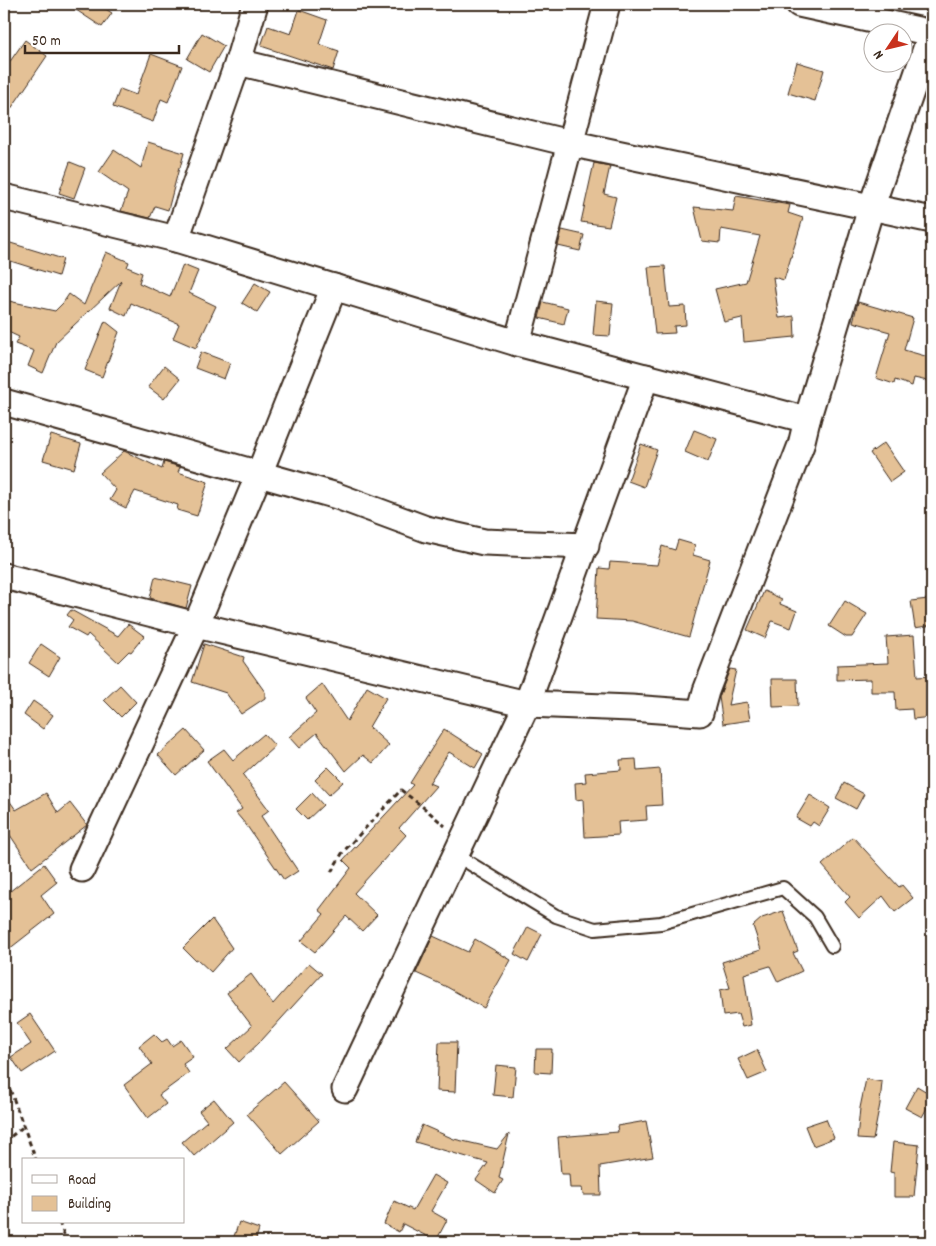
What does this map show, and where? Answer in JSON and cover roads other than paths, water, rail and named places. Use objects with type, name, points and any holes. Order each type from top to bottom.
[{"type":"street","points":[[176,239],[238,62],[255,4]]},
{"type":"street","points":[[517,343],[569,143],[608,4]]},
{"type":"street","points":[[4,576],[196,625],[528,704],[700,713],[710,682],[801,445],[871,208],[932,32],[800,4]]},
{"type":"street","points":[[238,62],[569,143],[932,220]]},
{"type":"street","points":[[4,197],[176,239],[517,343],[807,420]]},
{"type":"street","points":[[82,869],[196,625],[334,287]]},
{"type":"street","points":[[345,1089],[528,704],[646,377]]},
{"type":"street","points":[[4,402],[337,496],[426,529],[484,542],[586,546]]},
{"type":"lane","points":[[459,848],[556,916],[595,929],[661,923],[783,888],[815,917],[832,946]]}]
